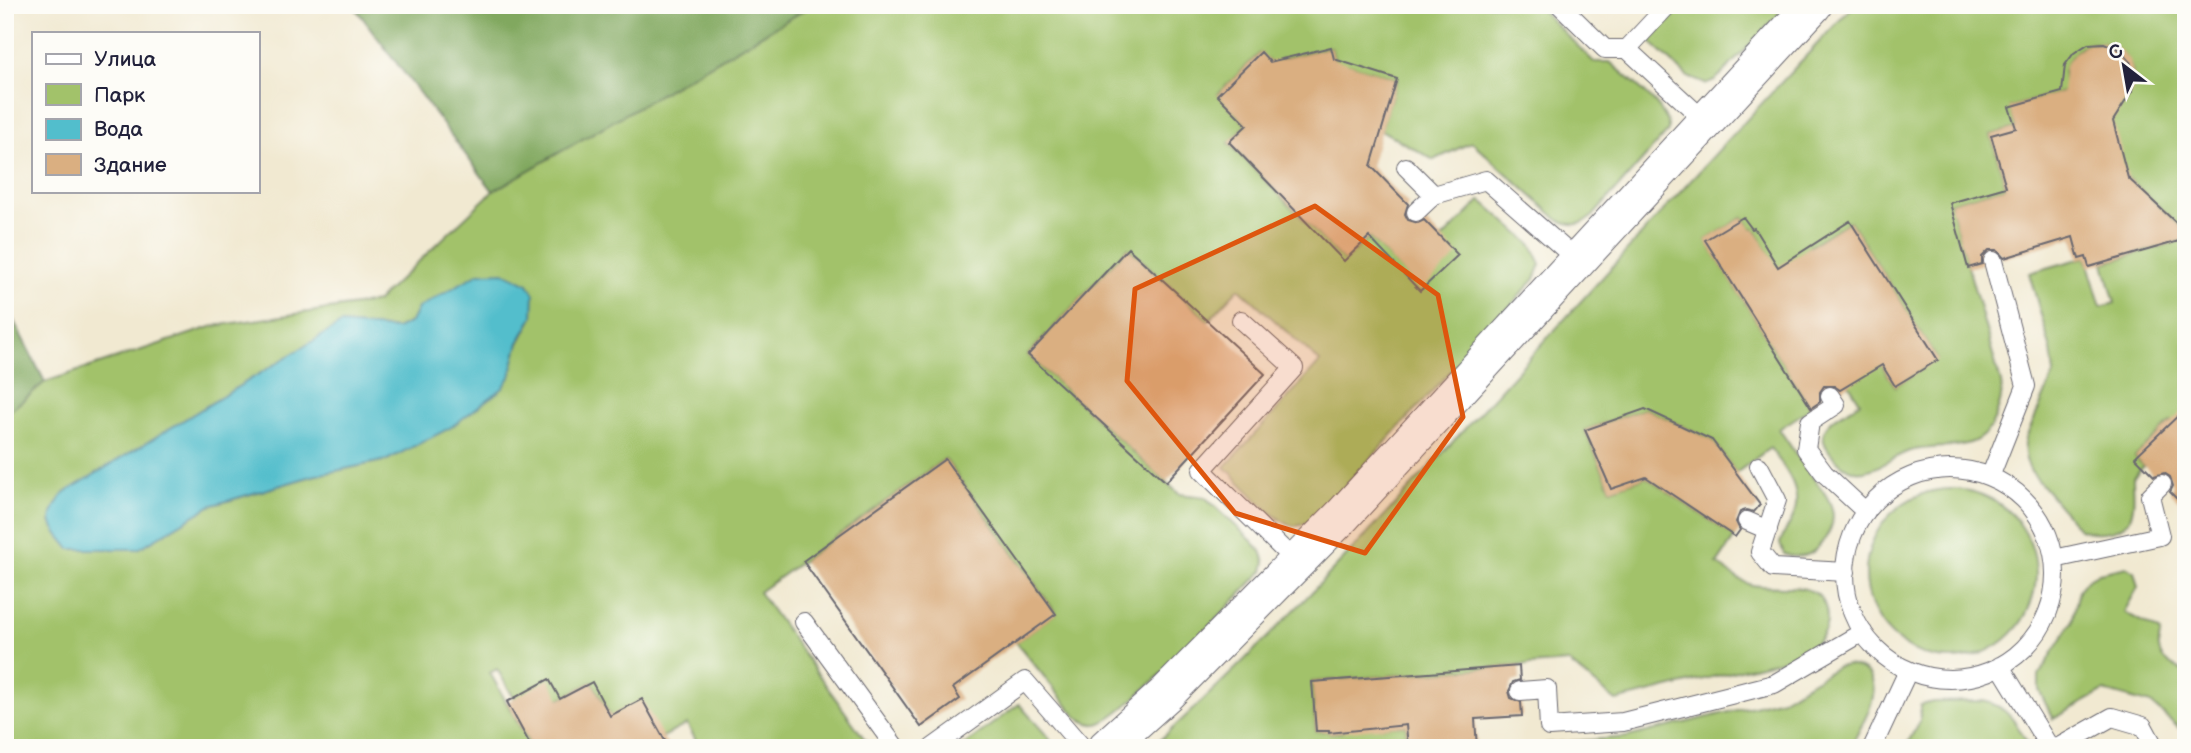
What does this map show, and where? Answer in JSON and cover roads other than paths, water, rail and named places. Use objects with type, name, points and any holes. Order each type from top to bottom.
[{"type":"street","points":[[1105,748],[1166,694],[1297,563],[1813,5]]},
{"type":"lane","points":[[1560,5],[1605,49],[1627,49],[1705,121]]},
{"type":"lane","points":[[1627,49],[1668,5]]},
{"type":"lane","points":[[1406,167],[1434,195]]},
{"type":"lane","points":[[1416,212],[1434,195],[1486,180],[1577,260]]},
{"type":"lane","points":[[1990,477],[2026,386],[1993,261]]},
{"type":"lane","points":[[1241,320],[1294,368],[1202,470],[1297,563]]},
{"type":"lane","points":[[1830,396],[1836,405],[1810,422],[1806,449],[1824,474],[1867,512]]},
{"type":"lane","points":[[1759,466],[1777,500],[1760,552],[1773,568],[1846,572]]},
{"type":"lane","points":[[1936,470],[1963,470],[1990,477],[2014,490],[2033,509],[2047,533],[2054,559],[2055,587],[2048,613],[2035,637],[2015,657],[1992,671],[1965,678],[1938,678],[1908,671],[1887,659],[1863,632],[1854,616],[1846,589],[1846,562],[1853,535],[1867,512],[1885,492],[1909,478],[1936,470]]},
{"type":"lane","points":[[2054,559],[2160,536],[2150,496],[2162,484]]},
{"type":"lane","points":[[1747,521],[1768,530]]},
{"type":"lane","points":[[804,622],[896,748]]},
{"type":"lane","points":[[1520,691],[1547,689],[1549,727],[1623,722],[1774,684],[1863,632]]},
{"type":"lane","points":[[2000,666],[2050,748]]},
{"type":"lane","points":[[1872,748],[1908,671]]},
{"type":"lane","points":[[932,748],[1024,681],[1083,748]]},
{"type":"lane","points":[[2057,748],[2082,742],[2112,717],[2143,726],[2155,748]]},
{"type":"water","points":[[504,272],[528,284],[534,294],[533,317],[519,342],[510,377],[503,388],[450,428],[387,460],[312,476],[210,506],[138,549],[70,549],[54,528],[51,516],[64,493],[341,324],[396,329],[411,322],[418,308],[479,273]]}]
